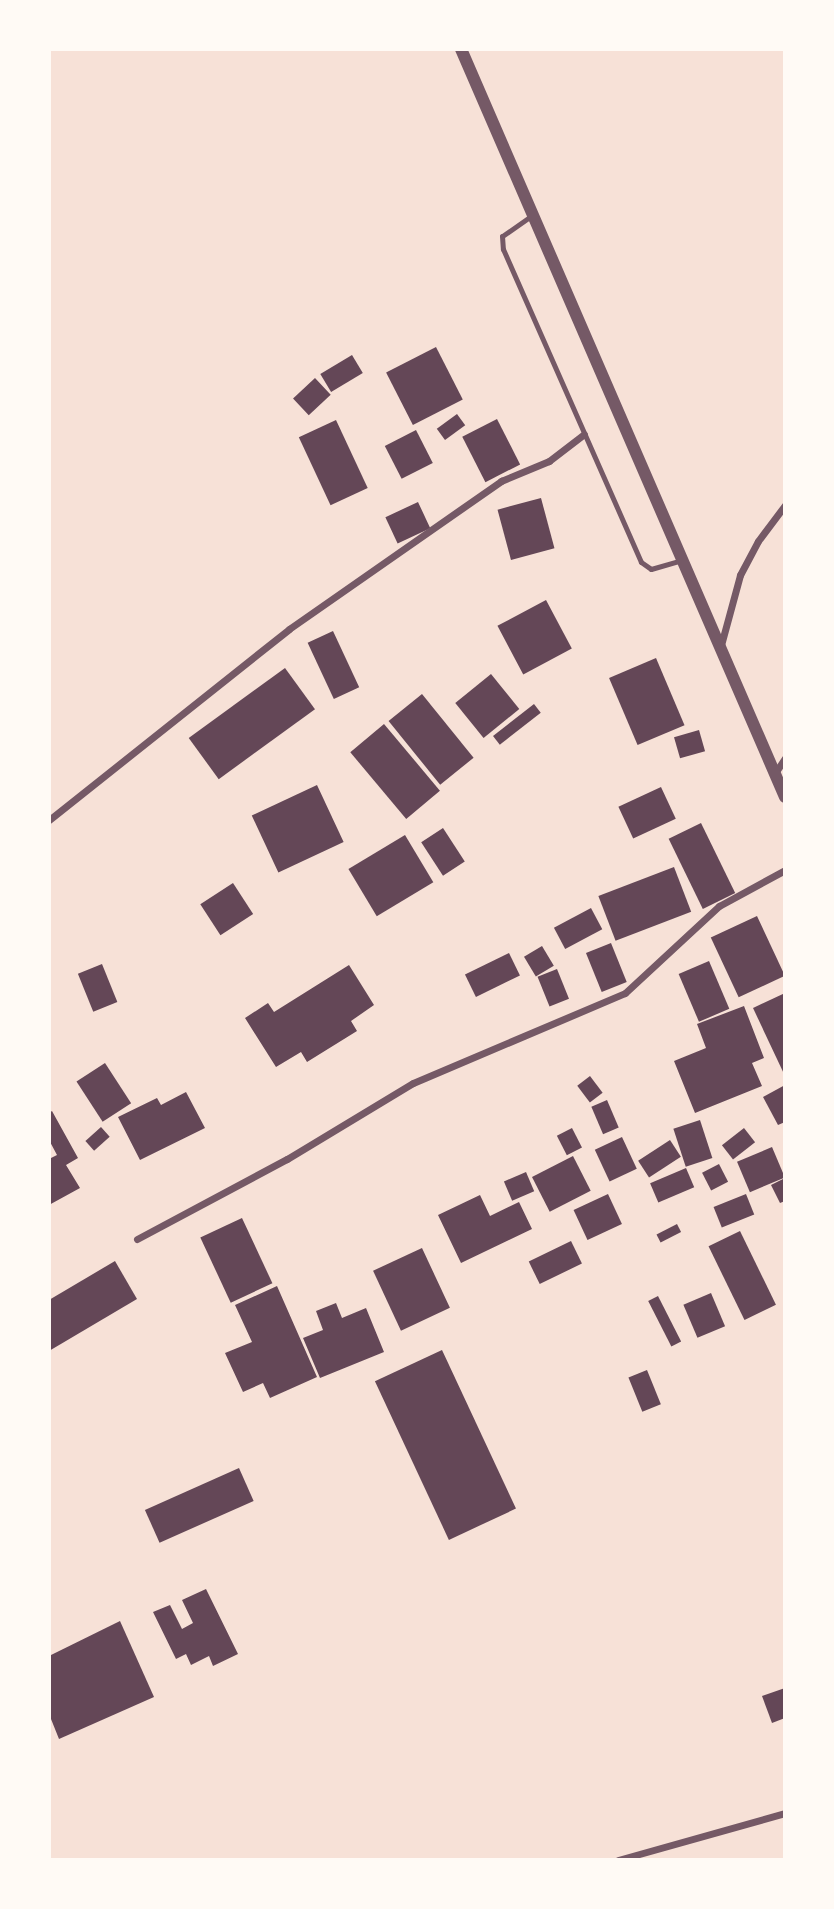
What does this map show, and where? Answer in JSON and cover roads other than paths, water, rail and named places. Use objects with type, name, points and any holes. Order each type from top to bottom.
[{"type":"street","points":[[461,49],[785,797]]},
{"type":"street","points":[[49,820],[289,629],[501,481],[549,461],[584,434]]},
{"type":"street","points":[[720,649],[740,575],[758,541],[785,505]]},
{"type":"street","points":[[775,774],[785,758]]},
{"type":"street","points":[[137,1239],[286,1159],[413,1083],[625,993],[719,906],[785,870]]},
{"type":"street","points":[[618,1860],[785,1813]]},
{"type":"lane","points":[[533,214],[502,236],[503,249],[641,562],[650,569],[682,559]]}]
